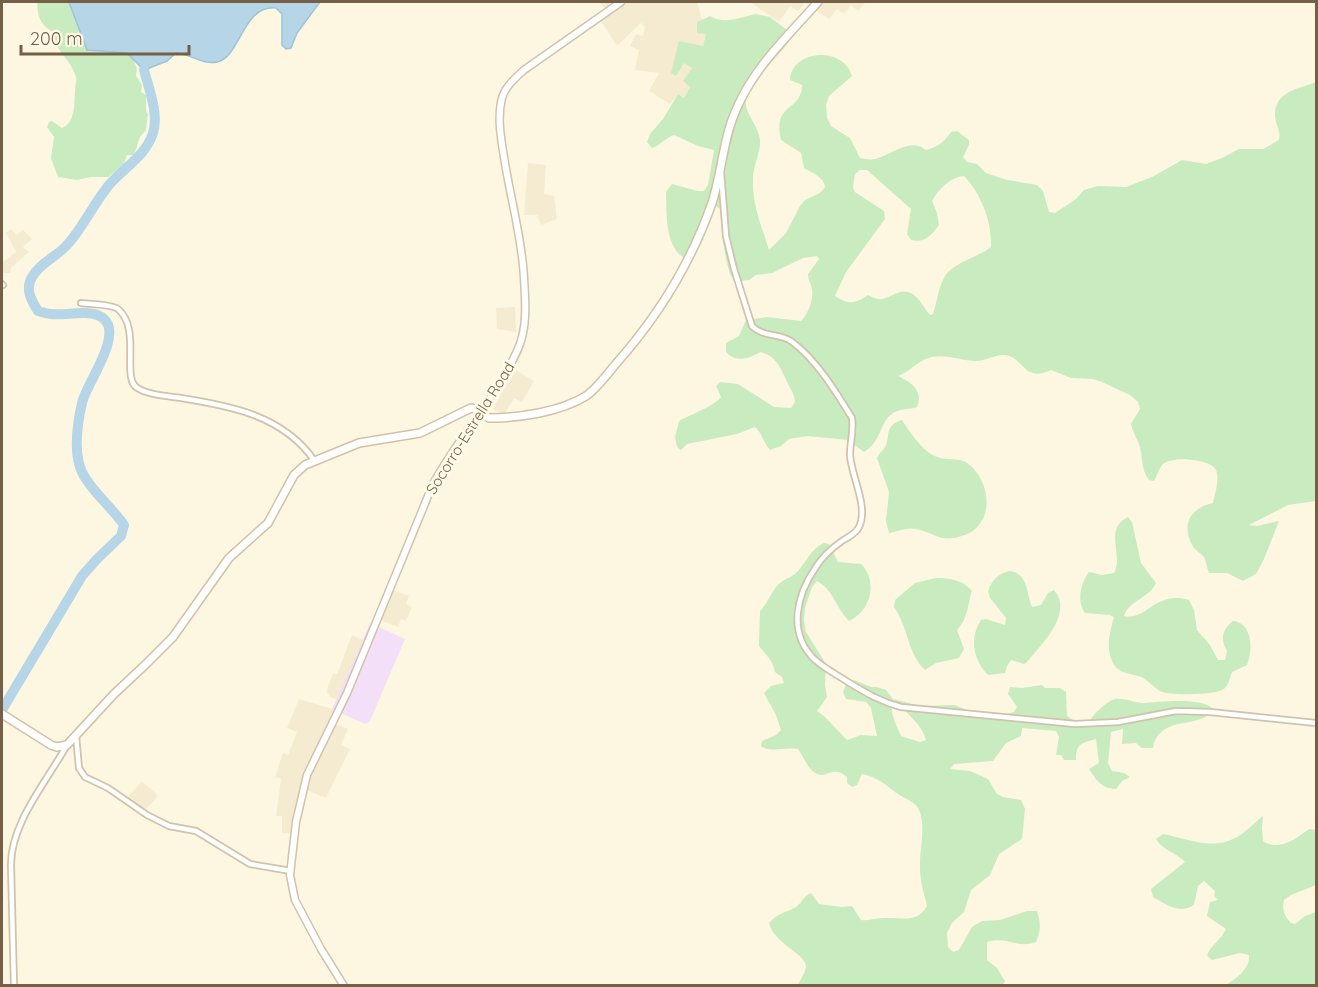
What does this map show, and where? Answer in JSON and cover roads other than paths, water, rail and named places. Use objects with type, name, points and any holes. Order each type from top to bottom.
[{"type":"main road","points":[[2,714],[51,745],[57,747],[67,745],[114,694],[173,636],[204,596],[229,558],[268,523],[294,475],[314,460],[359,443],[420,434],[471,408],[494,418],[549,411],[576,401],[591,392],[647,326],[681,271],[703,227],[721,169],[729,126],[758,69],[818,2]]},
{"type":"street","name":"Socorro-Estrella Road","points":[[344,986],[295,900],[291,883],[296,822],[307,774],[347,693],[433,484],[481,412],[515,355],[523,335],[522,253],[511,204],[501,135],[503,96],[511,83],[524,70],[621,2]]},
{"type":"street","points":[[721,169],[726,236],[752,326],[757,332],[788,339],[804,352],[819,368],[852,418],[854,428],[850,454],[860,499],[861,523],[816,566],[804,587],[798,609],[799,634],[805,648],[815,659],[876,700],[902,707],[1075,724],[1118,722],[1176,711],[1209,712],[1317,723]]},
{"type":"street","points":[[81,303],[114,307],[120,312],[131,342],[130,378],[138,388],[158,394],[230,407],[269,421],[295,438],[314,460]]},
{"type":"street","points":[[76,735],[79,768],[85,777],[108,788],[147,815],[170,826],[196,831],[250,864],[291,871]]},
{"type":"street","points":[[14,986],[12,847],[26,815],[67,745]]},
{"type":"water","points":[[69,2],[320,2],[297,33],[291,48],[286,49],[282,45],[282,14],[276,8],[265,9],[249,22],[225,58],[212,63],[176,53],[167,61],[144,70],[127,53],[87,50]]},
{"type":"waterway","points":[[2,710],[82,576],[121,536],[124,525],[86,479],[77,452],[77,432],[82,403],[102,360],[109,337],[109,327],[104,319],[93,314],[49,314],[38,311],[31,299],[29,286],[35,272],[66,246],[109,185],[145,149],[153,133],[155,118],[144,70]]}]
